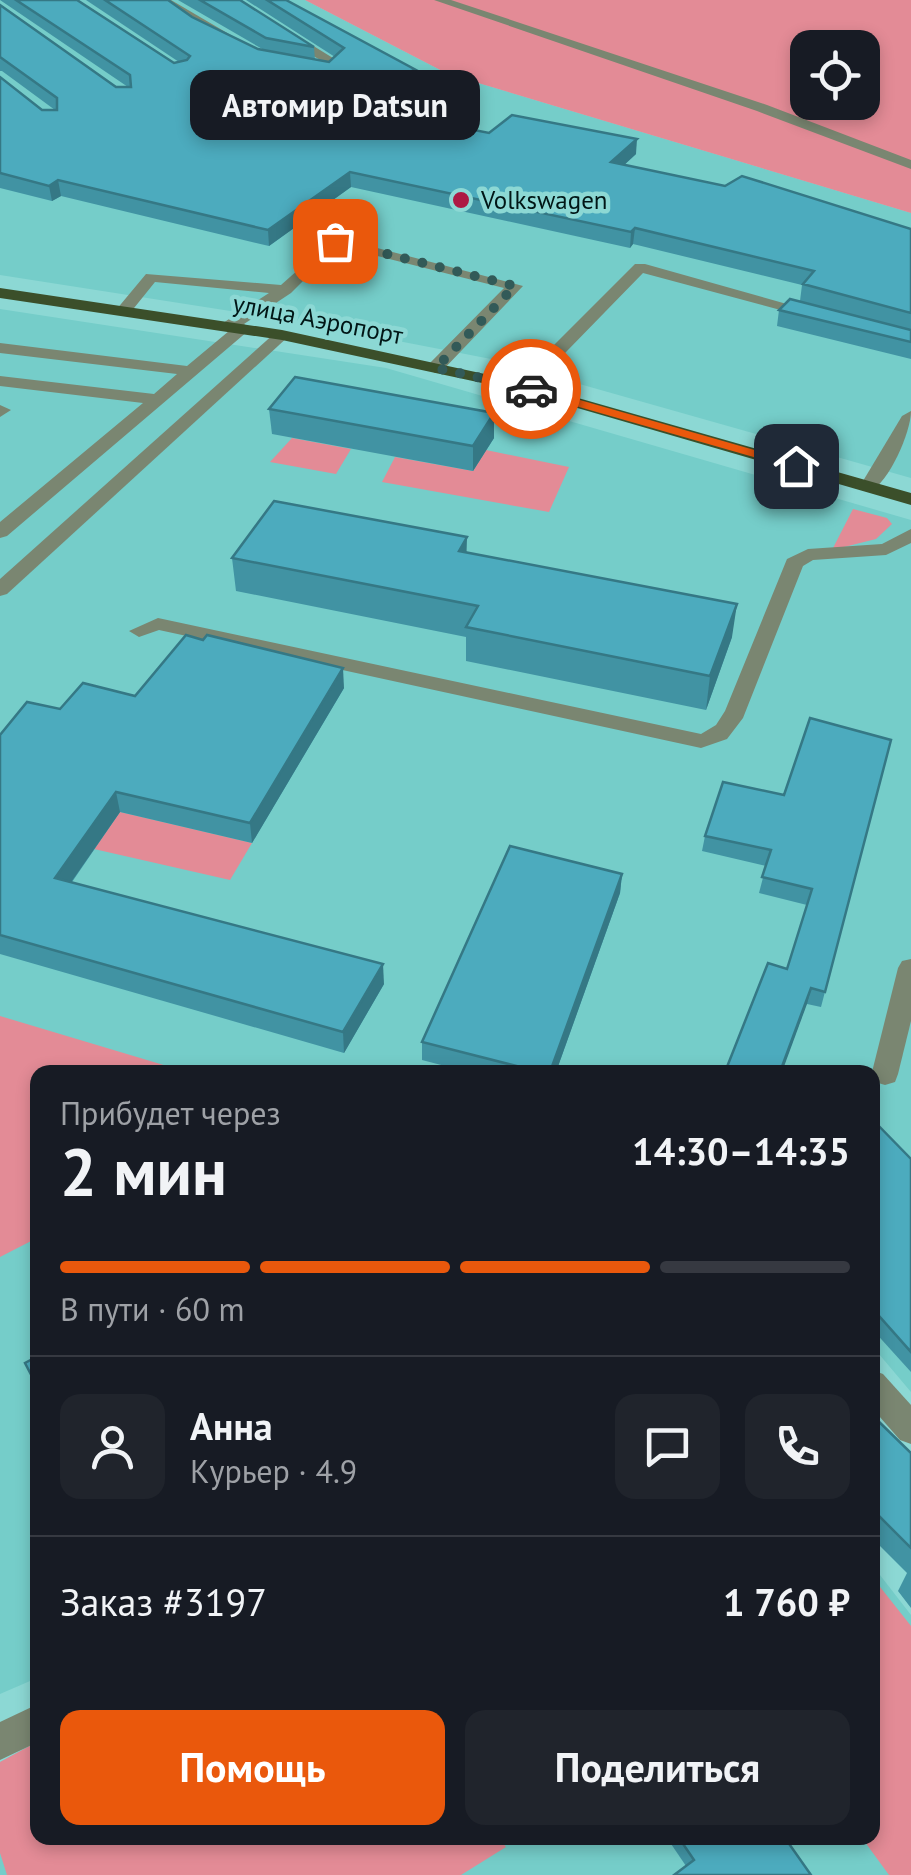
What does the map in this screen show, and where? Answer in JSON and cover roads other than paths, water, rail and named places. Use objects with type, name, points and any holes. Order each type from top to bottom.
[{"type":"main road","name":"улица Аэропорт","points":[[0,294],[282,335],[522,387],[911,498]]},
{"type":"street","points":[[163,0],[248,48]]},
{"type":"street","points":[[231,0],[269,21],[282,34],[335,62],[330,69],[297,70]]},
{"type":"street","points":[[440,0],[762,108],[911,165]]},
{"type":"street","points":[[0,532],[190,371],[236,327],[285,290],[335,241],[515,286],[436,368]]},
{"type":"street","points":[[522,387],[640,268],[839,320]]},
{"type":"street","points":[[124,310],[150,278],[285,290]]},
{"type":"street","points":[[0,590],[282,335]]},
{"type":"street","points":[[0,348],[190,371]]},
{"type":"street","points":[[0,382],[156,399]]},
{"type":"street","points":[[868,486],[911,416]]},
{"type":"street","points":[[140,631],[158,624],[692,742],[710,741],[726,730],[736,711],[794,563],[808,556],[886,550],[911,535]]},
{"type":"street","points":[[884,1074],[911,968]]},
{"type":"street","points":[[880,1393],[911,1429]]},
{"type":"street","points":[[0,1742],[30,1726]]},
{"type":"place","name":"Volkswagen","points":[[461,200]]},
{"type":"place","name":"Автомир Datsun","points":[[335,241]]}]
